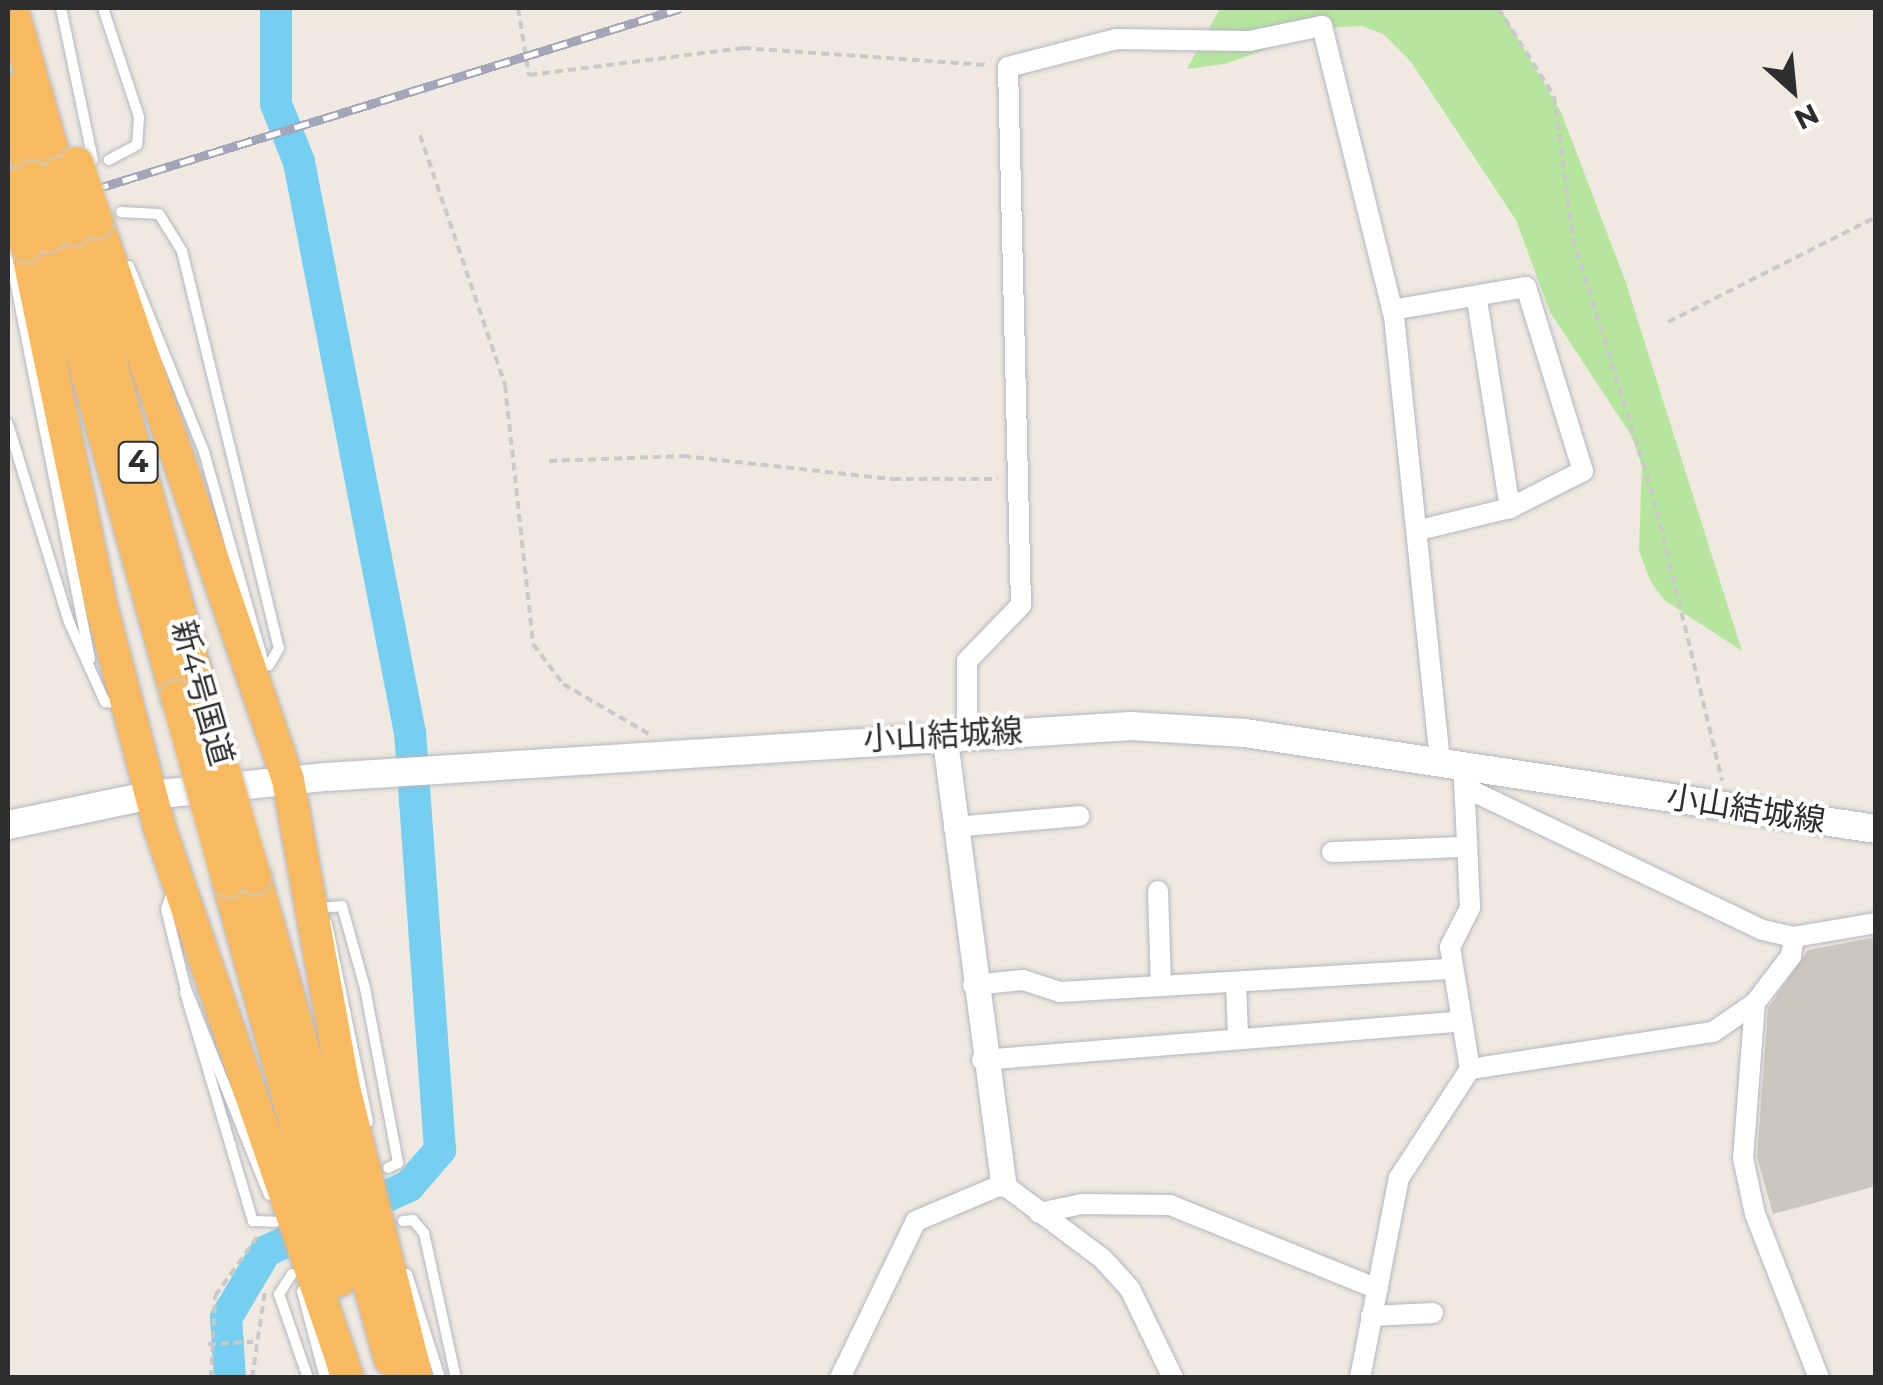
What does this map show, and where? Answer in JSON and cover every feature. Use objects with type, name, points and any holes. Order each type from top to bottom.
[{"type":"highway","points":[[12,8],[56,169],[61,232],[127,703],[177,876],[324,1202],[337,1248],[348,1378]]},
{"type":"highway","points":[[34,8],[61,232],[261,670],[288,780],[310,908],[324,1202]]},
{"type":"highway","points":[[8,90],[56,169]]},
{"type":"highway","name":"新4号国道","points":[[61,232],[241,879],[337,1248],[365,1378]]},
{"type":"highway","points":[[337,1248],[417,1378]]},
{"type":"highway","name":"新4号国道","points":[[337,1248],[395,1378]]},
{"type":"main road","name":"小山結城線","points":[[8,825],[151,795],[288,780],[955,732],[1157,727],[1876,829]]},
{"type":"street","points":[[1173,1378],[1130,1289],[1104,1259],[1003,1184],[982,1060],[954,827],[955,732],[968,661],[1021,605],[1023,480],[1008,67],[1116,40],[1249,41],[1322,26],[1392,310],[1465,847],[1470,908],[1450,947],[1457,1022],[1470,1069]]},
{"type":"street","points":[[1392,310],[1477,300],[1526,287],[1583,471],[1510,508],[1420,530]]},
{"type":"street","points":[[1477,300],[1510,508]]},
{"type":"street","points":[[1456,772],[1763,930],[1794,937],[1876,923]]},
{"type":"street","points":[[954,827],[1080,816]]},
{"type":"street","points":[[1332,852],[1465,847]]},
{"type":"street","points":[[1158,892],[1161,986]]},
{"type":"street","points":[[1360,1378],[1399,1178],[1470,1069],[1713,1032],[1756,1003],[1790,956],[1794,937]]},
{"type":"street","points":[[973,985],[1024,980],[1060,992],[1452,969]]},
{"type":"street","points":[[1236,982],[1238,1036]]},
{"type":"street","points":[[1756,1003],[1743,1158],[1755,1214],[1819,1378]]},
{"type":"street","points":[[982,1060],[1238,1036],[1457,1022]]},
{"type":"street","points":[[840,1378],[916,1221],[1003,1184]]},
{"type":"street","points":[[1039,1213],[1082,1204],[1170,1206],[1378,1289]]},
{"type":"street","points":[[1371,1316],[1433,1313]]},
{"type":"lane","points":[[60,8],[56,169],[137,146],[139,117],[103,8]]},
{"type":"lane","points":[[90,659],[61,232],[159,214],[182,251],[279,648],[261,670]]},
{"type":"lane","points":[[8,424],[68,622],[90,659],[105,702],[127,703]]},
{"type":"lane","points":[[177,876],[166,908],[185,986],[185,1006],[253,1221],[324,1202],[185,986]]},
{"type":"lane","points":[[308,1378],[279,1294],[337,1248],[414,1220],[424,1233],[456,1378]]},
{"type":"lane","points":[[325,1378],[337,1248]]},
{"type":"lane","points":[[337,1248],[440,1378]]},
{"type":"path","points":[[518,8],[530,74],[743,48],[1008,67]]},
{"type":"path","points":[[1498,8],[1554,96],[1573,239],[1654,499],[1728,806]]},
{"type":"path","points":[[420,135],[504,386],[533,644],[563,684],[680,752]]},
{"type":"path","points":[[1668,322],[1876,216]]},
{"type":"path","points":[[549,460],[683,456],[893,479],[1023,480]]},
{"type":"path","points":[[211,1378],[208,1344],[215,1296],[324,1202]]},
{"type":"path","points":[[252,1378],[253,1342],[264,1291],[337,1248]]},
{"type":"path","points":[[208,1344],[253,1342]]},
{"type":"green space","points":[[1220,8],[1500,8],[1561,112],[1625,280],[1742,651],[1664,600],[1651,582],[1639,551],[1642,466],[1631,435],[1550,312],[1516,220],[1411,62],[1383,34],[1362,26],[1325,28],[1225,64],[1187,69]]},
{"type":"building","points":[[1876,937],[1876,1186],[1773,1214],[1757,1157],[1768,1008],[1808,950]]},
{"type":"waterway","points":[[230,1378],[226,1318],[266,1251],[409,1186],[440,1150],[410,733],[299,162],[276,104],[276,8]]},
{"type":"railway","points":[[8,216],[681,8]]}]
